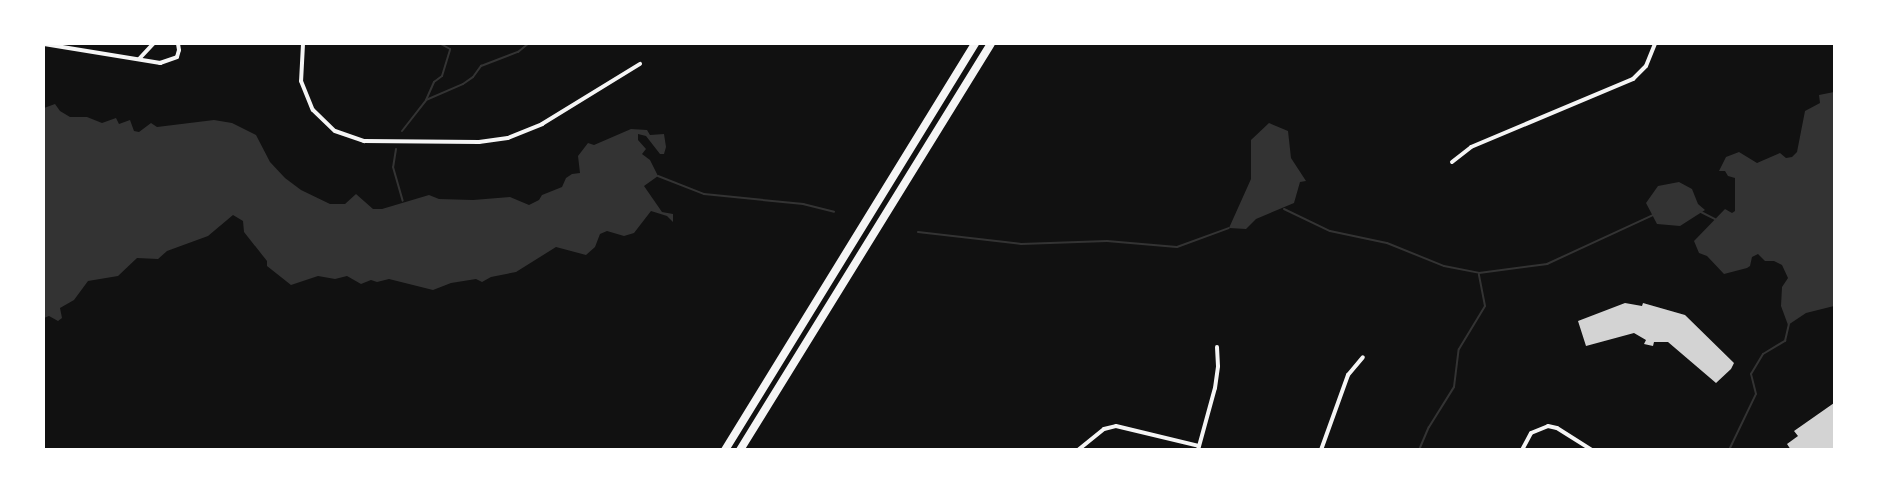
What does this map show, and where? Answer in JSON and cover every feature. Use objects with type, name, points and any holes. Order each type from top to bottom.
[{"type":"highway","points":[[725,450],[975,44]]},
{"type":"highway","points":[[740,450],[992,44]]},
{"type":"street","points":[[44,44],[139,59],[148,63],[171,60],[179,50],[178,44]]},
{"type":"street","points":[[139,59],[153,44]]},
{"type":"street","points":[[303,44],[302,81],[313,111],[335,131],[364,141],[479,142],[508,138],[542,124],[640,64]]},
{"type":"street","points":[[1452,162],[1471,147],[1633,79],[1646,66],[1655,44]]},
{"type":"street","points":[[1078,450],[1104,429],[1116,426],[1199,448],[1215,388],[1218,366],[1217,347]]},
{"type":"street","points":[[1321,450],[1348,375],[1363,357]]},
{"type":"street","points":[[1522,450],[1531,433],[1548,426],[1557,428],[1592,450]]},
{"type":"shaded area","points":[[1834,92],[1834,306],[1806,313],[1788,325],[1781,306],[1782,287],[1788,278],[1782,265],[1774,261],[1765,261],[1758,254],[1752,257],[1750,266],[1747,268],[1724,274],[1707,256],[1699,253],[1694,241],[1725,209],[1732,213],[1735,211],[1735,178],[1728,176],[1725,171],[1719,171],[1726,157],[1739,152],[1757,163],[1780,153],[1786,158],[1792,157],[1797,152],[1805,111],[1820,103],[1819,95]]},
{"type":"shaded area","points":[[55,104],[60,111],[70,117],[87,117],[102,123],[116,118],[119,124],[130,120],[134,131],[139,132],[151,123],[157,127],[214,120],[232,123],[256,135],[270,162],[285,178],[301,190],[330,204],[345,204],[356,194],[373,209],[382,209],[429,195],[439,199],[473,200],[510,197],[529,205],[539,200],[542,195],[562,187],[566,178],[572,174],[580,173],[578,156],[588,143],[594,145],[631,129],[647,130],[650,135],[664,134],[666,147],[664,154],[660,154],[646,136],[638,134],[638,140],[646,149],[642,154],[650,160],[658,176],[644,186],[662,212],[673,214],[673,222],[667,216],[651,211],[634,233],[624,236],[607,231],[600,234],[595,247],[586,255],[556,247],[516,272],[491,277],[482,282],[476,279],[451,283],[433,290],[389,279],[377,282],[371,280],[361,284],[347,276],[335,279],[318,276],[291,285],[267,266],[267,261],[244,232],[243,221],[233,215],[208,236],[167,251],[158,259],[137,258],[118,276],[88,281],[74,300],[60,308],[62,318],[58,321],[49,316],[44,318],[44,108]]},
{"type":"shaded area","points":[[1269,123],[1288,131],[1291,158],[1306,181],[1300,182],[1294,203],[1256,219],[1246,229],[1229,228],[1251,179],[1251,140]]},
{"type":"shaded area","points":[[1679,182],[1692,189],[1698,204],[1705,210],[1680,226],[1657,224],[1646,203],[1658,186]]},
{"type":"building","points":[[1625,303],[1642,306],[1643,303],[1685,315],[1734,363],[1731,369],[1716,383],[1668,342],[1654,342],[1653,346],[1644,344],[1646,340],[1634,333],[1586,346],[1578,321]]},
{"type":"building","points":[[1834,403],[1834,450],[1791,450],[1787,444],[1798,436],[1794,431]]},
{"type":"waterway","points":[[402,131],[426,100],[434,82],[442,76],[450,49],[441,44]]},
{"type":"waterway","points":[[426,100],[463,84],[473,77],[481,66],[518,52],[528,44]]},
{"type":"waterway","points":[[396,149],[393,167],[403,201]]},
{"type":"waterway","points":[[658,176],[704,194],[803,204],[834,212]]},
{"type":"waterway","points":[[1284,209],[1330,231],[1387,243],[1444,266],[1479,273],[1547,264],[1655,214]]},
{"type":"waterway","points":[[1699,211],[1715,219]]},
{"type":"waterway","points":[[918,232],[1021,244],[1107,241],[1177,247],[1229,228]]},
{"type":"waterway","points":[[1419,450],[1429,427],[1454,387],[1459,349],[1485,306],[1479,275]]},
{"type":"waterway","points":[[1729,450],[1756,394],[1751,374],[1763,354],[1785,341],[1789,323]]}]
